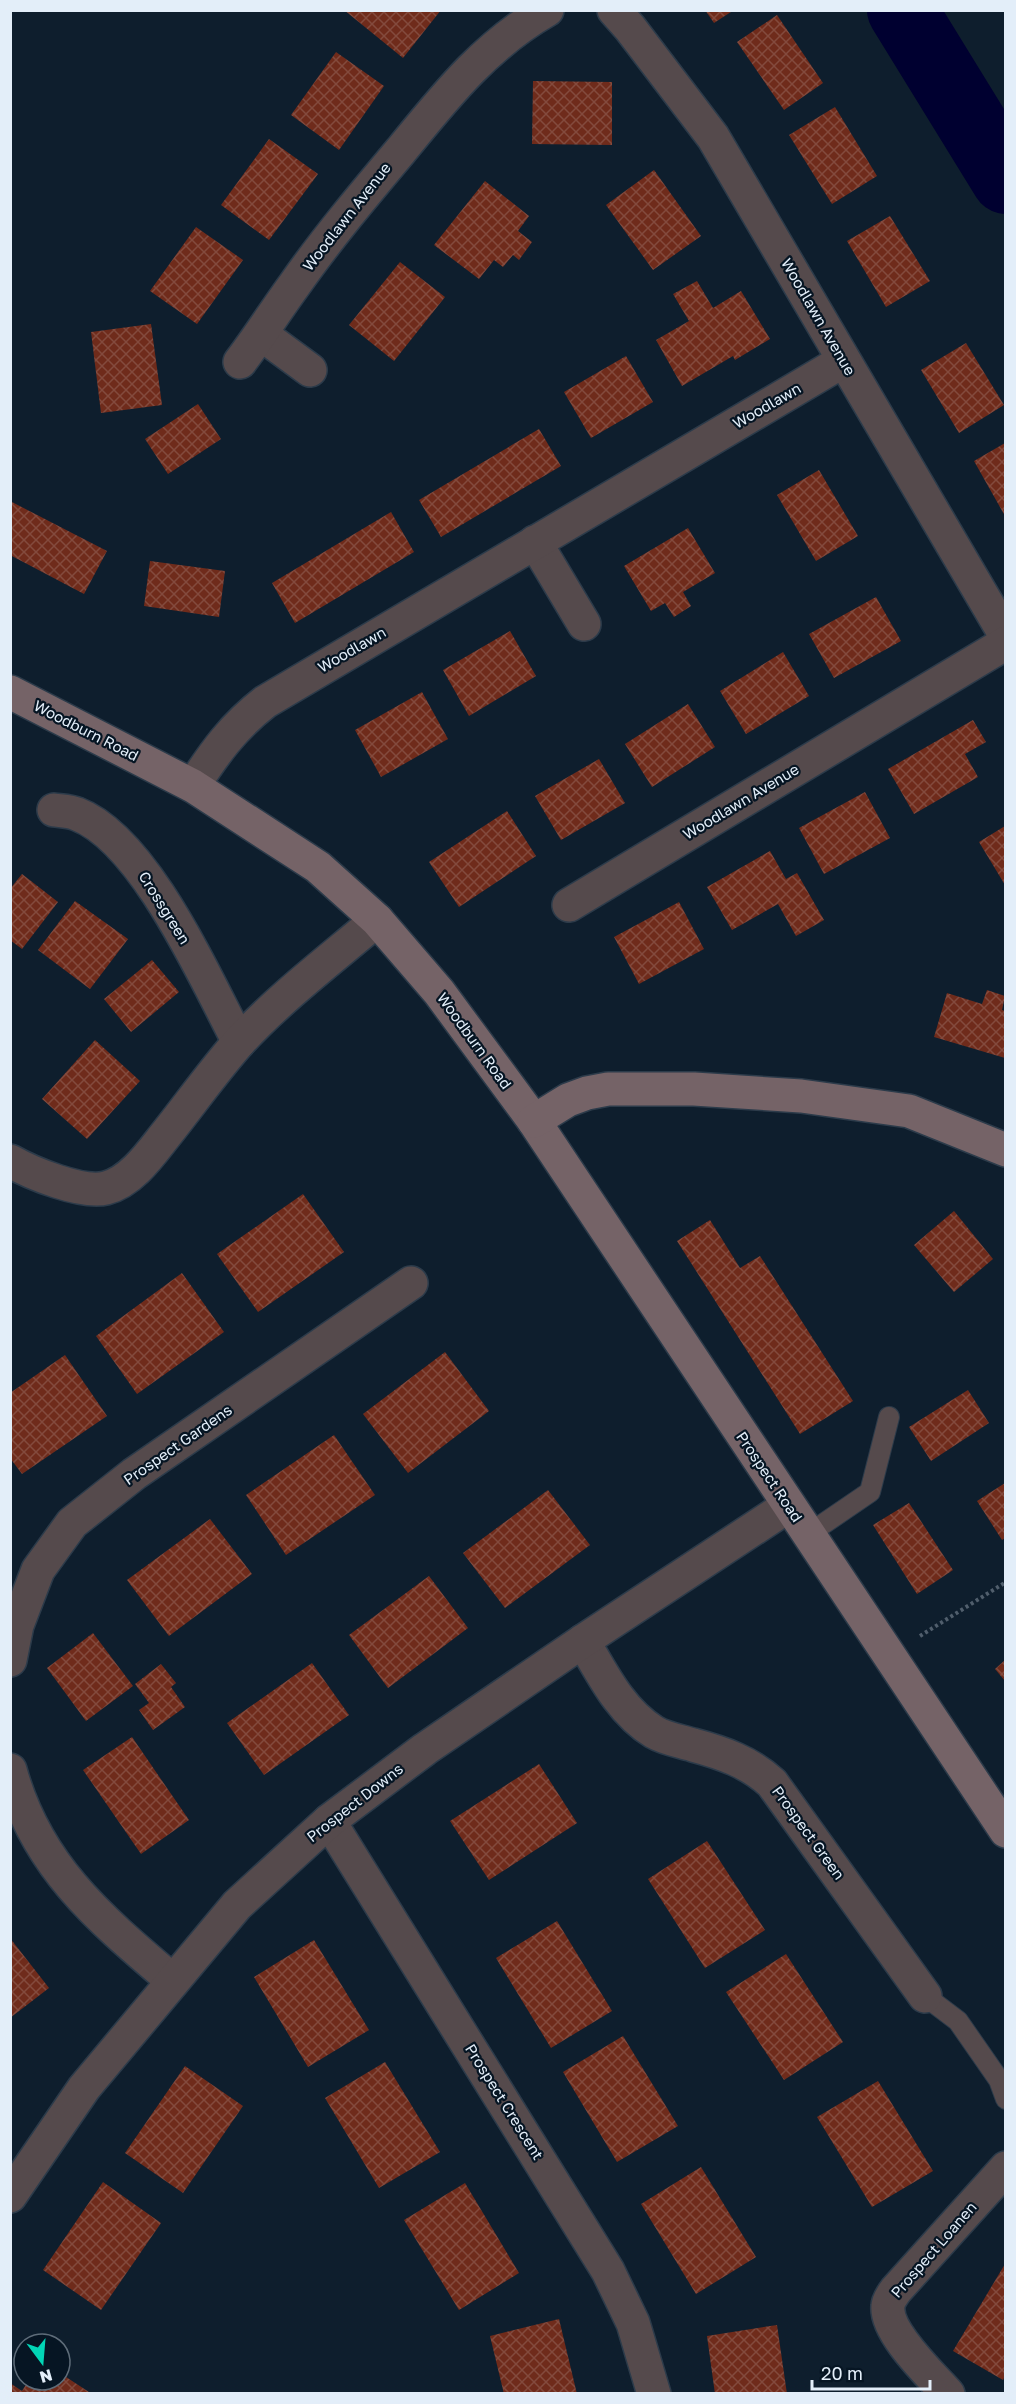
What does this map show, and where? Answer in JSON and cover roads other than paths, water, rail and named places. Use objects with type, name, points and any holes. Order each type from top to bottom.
[{"type":"street","name":"Woodlawn Avenue","points":[[240,362],[295,283],[436,107],[476,62],[501,41],[547,10]]},
{"type":"street","name":"Woodlawn Avenue","points":[[614,10],[713,137],[1005,636]]},
{"type":"street","points":[[261,334],[310,370]]},
{"type":"street","name":"Woodlawn","points":[[193,786],[221,743],[265,702],[843,361]]},
{"type":"street","points":[[535,542],[584,624]]},
{"type":"street","name":"Woodlawn Avenue","points":[[569,904],[1005,643]]},
{"type":"street","name":"Woodburn Road","points":[[10,692],[193,786],[318,867],[376,920],[438,992],[534,1121]]},
{"type":"street","name":"Crossgreen","points":[[54,810],[78,814],[105,831],[148,879],[182,933],[239,1042]]},
{"type":"street","points":[[14,1172],[65,1184],[98,1189],[109,1187],[141,1164],[239,1042],[376,920]]},
{"type":"street","points":[[534,1121],[568,1100],[608,1089],[705,1089],[801,1096],[909,1112],[973,1135],[1005,1150]]},
{"type":"street","name":"Prospect Road","points":[[534,1121],[1005,1831]]},
{"type":"street","name":"Prospect Gardens","points":[[10,1660],[17,1625],[38,1570],[72,1523],[134,1474],[411,1283]]},
{"type":"street","name":"Prospect Downs","points":[[10,2196],[84,2088],[237,1905],[329,1821],[425,1749],[583,1641],[788,1506]]},
{"type":"street","name":"Prospect Green","points":[[583,1641],[625,1707],[645,1726],[667,1738],[731,1756],[747,1764],[772,1783],[925,1996]]},
{"type":"street","points":[[10,1770],[30,1826],[57,1868],[91,1907],[173,1981]]},
{"type":"street","name":"Prospect Crescent","points":[[329,1821],[608,2271],[633,2323],[654,2394]]},
{"type":"street","name":"Prospect Loanen","points":[[948,2394],[909,2352],[890,2321],[887,2305],[896,2290],[1005,2168]]},
{"type":"lane","points":[[807,1535],[870,1492],[889,1417]]},
{"type":"lane","points":[[925,1996],[958,2021],[999,2080],[1005,2099]]},
{"type":"waterway","points":[[902,10],[1006,179]]}]
